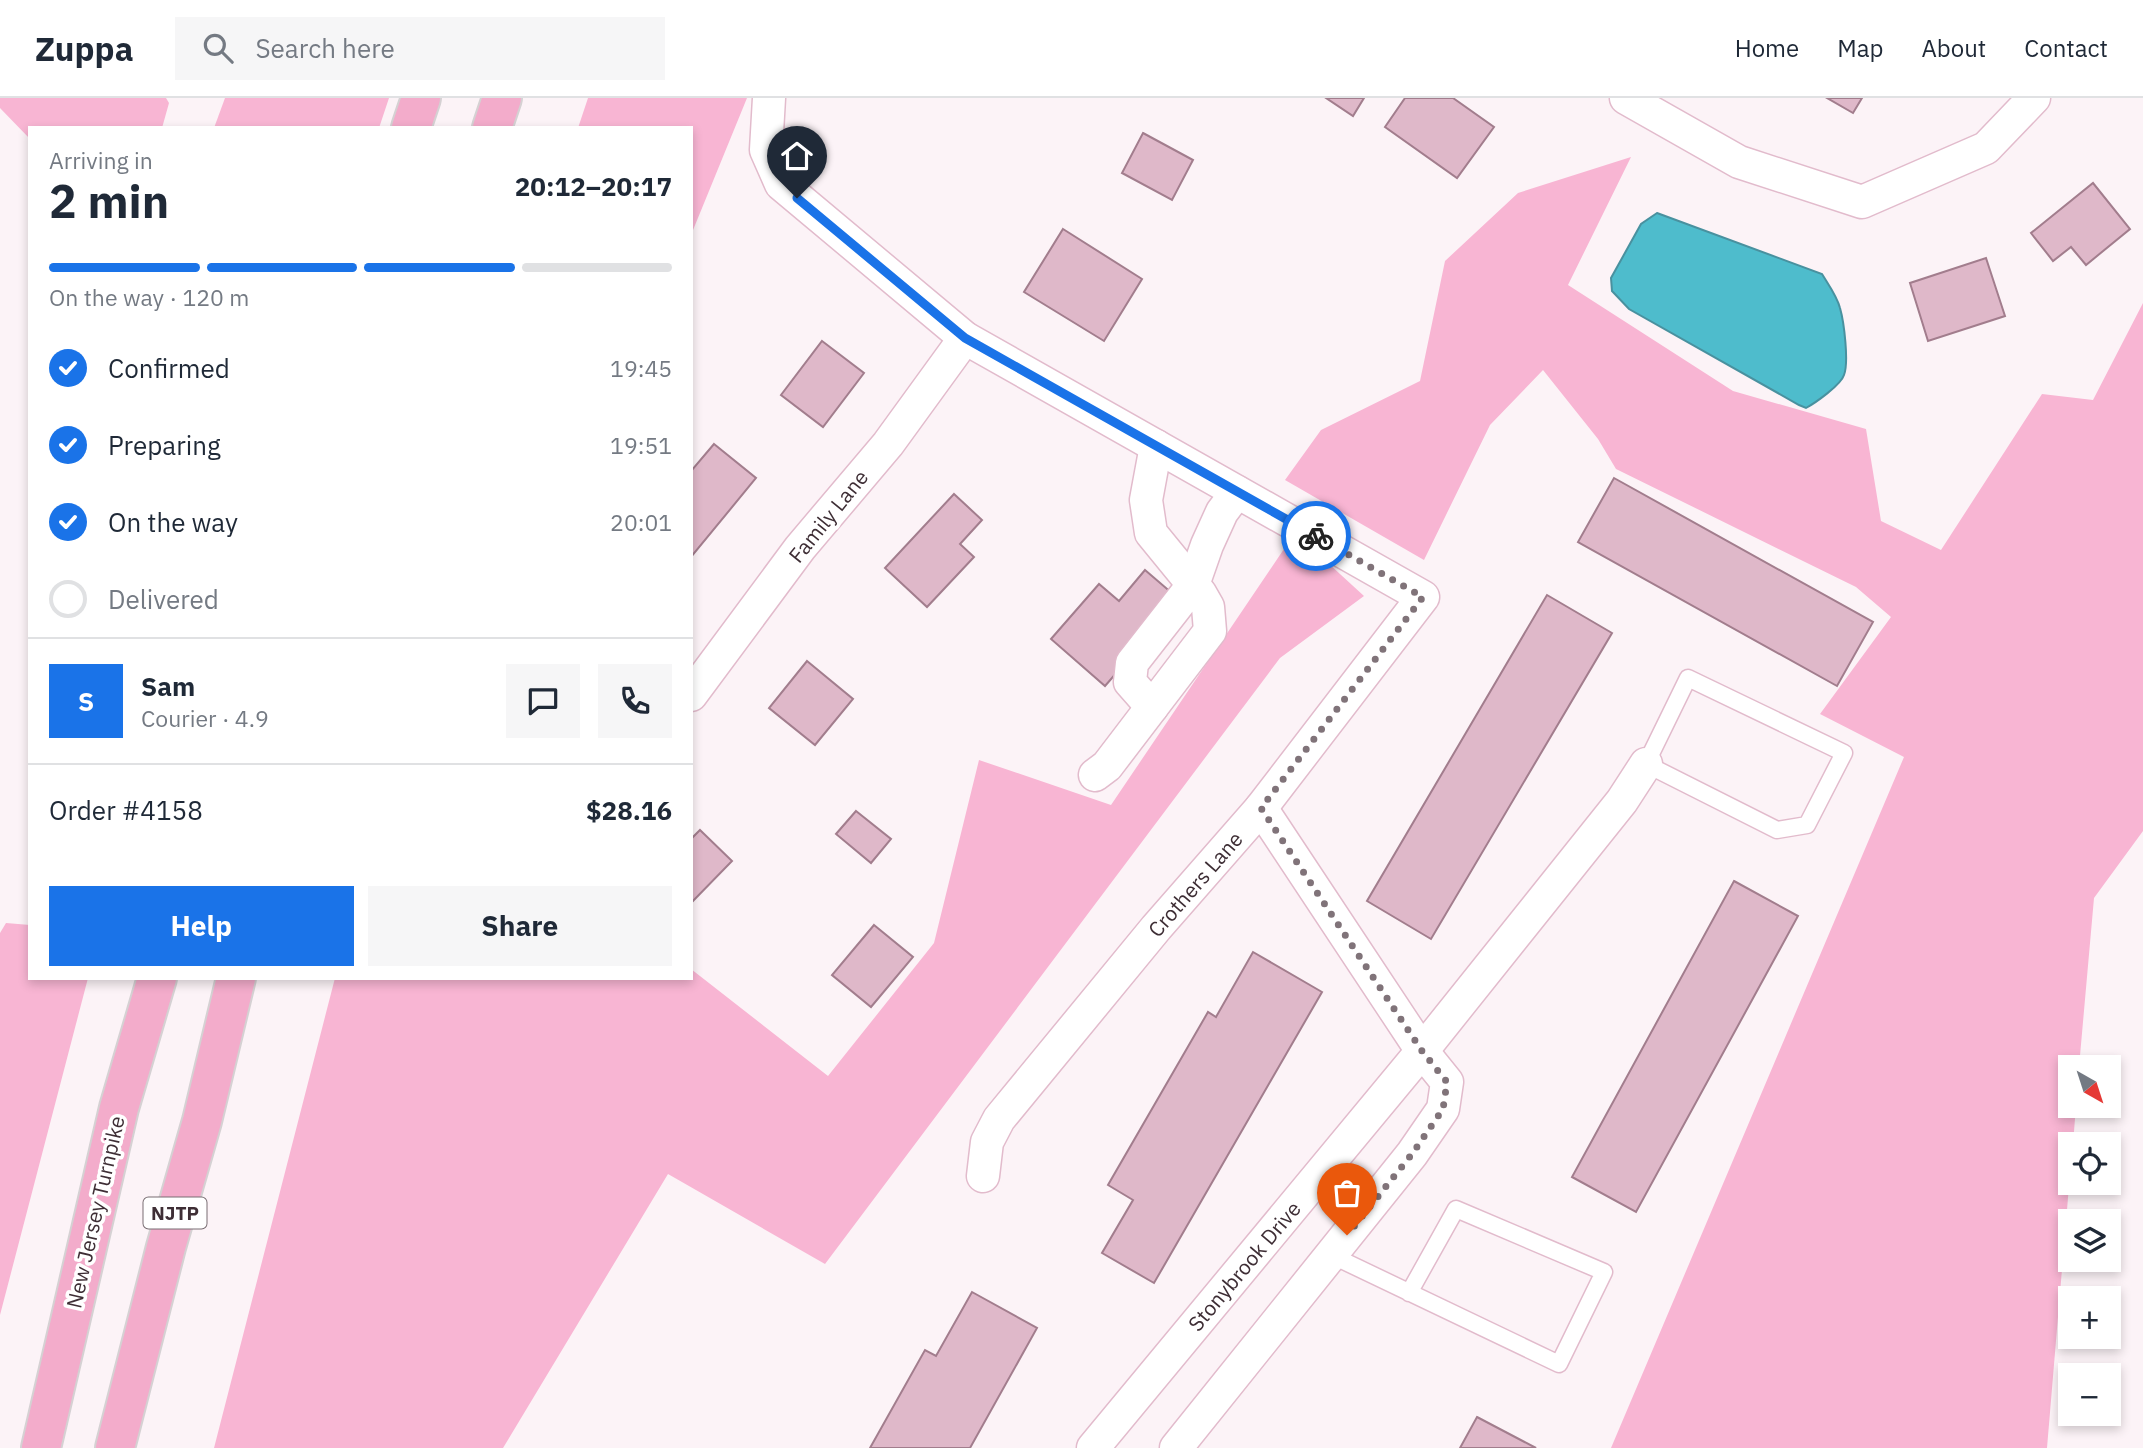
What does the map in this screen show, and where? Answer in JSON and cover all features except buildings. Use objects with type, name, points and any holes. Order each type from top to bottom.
[{"type":"highway","points":[[412,126],[421,98]]},
{"type":"highway","points":[[493,126],[502,98]]},
{"type":"highway","name":"New Jersey Turnpike","points":[[41,1448],[119,1108],[156,980]]},
{"type":"highway","name":"NJTP","points":[[115,1448],[162,1260],[202,1121],[236,980]]},
{"type":"street","points":[[769,98],[766,150],[781,184],[965,338],[1237,492],[1217,523],[1193,584],[1132,663],[1130,682],[1152,707]]},
{"type":"street","points":[[1626,98],[1739,162],[1862,202],[1986,148],[2034,98]]},
{"type":"street","name":"Family Lane","points":[[693,692],[800,548],[888,443],[965,338]]},
{"type":"street","points":[[1096,775],[1107,766],[1210,631],[1208,607],[1193,584],[1151,533],[1146,500],[1156,446]]},
{"type":"street","name":"Crothers Lane","points":[[983,1176],[987,1142],[999,1119],[1156,928],[1261,808],[1423,597],[1237,492]]},
{"type":"street","name":"Stonybrook Drive","points":[[1093,1448],[1422,1051],[1622,801],[1646,765]]},
{"type":"street","points":[[1176,1448],[1412,1154],[1443,1109],[1447,1082],[1422,1051],[1261,808]]},
{"type":"lane","points":[[1688,678],[1844,753],[1807,825],[1777,830],[1646,765],[1688,678]]},
{"type":"lane","points":[[1331,1255],[1409,1293],[1559,1364],[1604,1272],[1456,1209],[1409,1293]]},
{"type":"shaded area","points":[[0,98],[166,98],[169,103],[163,126],[28,126],[28,137],[0,108]]},
{"type":"shaded area","points":[[225,98],[389,98],[380,126],[215,126]]},
{"type":"shaded area","points":[[588,98],[747,98],[693,230],[693,126],[579,126]]},
{"type":"shaded area","points":[[1631,157],[1568,285],[1733,391],[1866,429],[1881,521],[1941,550],[2042,394],[2093,400],[2143,303],[2143,831],[2094,898],[2080,1055],[2058,1055],[2058,1118],[2075,1118],[2074,1132],[2058,1132],[2058,1195],[2068,1195],[2067,1209],[2058,1209],[2058,1272],[2062,1272],[2061,1286],[2058,1286],[2047,1448],[1611,1448],[1904,757],[1820,714],[1891,617],[1856,587],[1616,469],[1598,439],[1543,370],[1490,425],[1424,560],[1285,480],[1321,430],[1420,381],[1445,261],[1518,193]]},
{"type":"shaded area","points":[[1288,543],[1328,563],[1364,596],[1280,658],[825,1264],[668,1174],[503,1448],[214,1448],[334,980],[693,980],[693,971],[828,1076],[934,943],[979,760],[1111,805]]},
{"type":"shaded area","points":[[6,923],[28,925],[28,980],[87,980],[0,1315],[0,933]]},
{"type":"water","points":[[1657,213],[1822,274],[1837,299],[1843,323],[1845,369],[1838,384],[1806,408],[1629,309],[1612,291],[1611,278],[1641,224]]},
{"type":"way so far","points":[[1316,536],[1423,597],[1261,808],[1422,1051],[1447,1082],[1443,1109],[1412,1154],[1347,1235]]},
{"type":"route","points":[[797,198],[965,338],[1316,536]]}]
